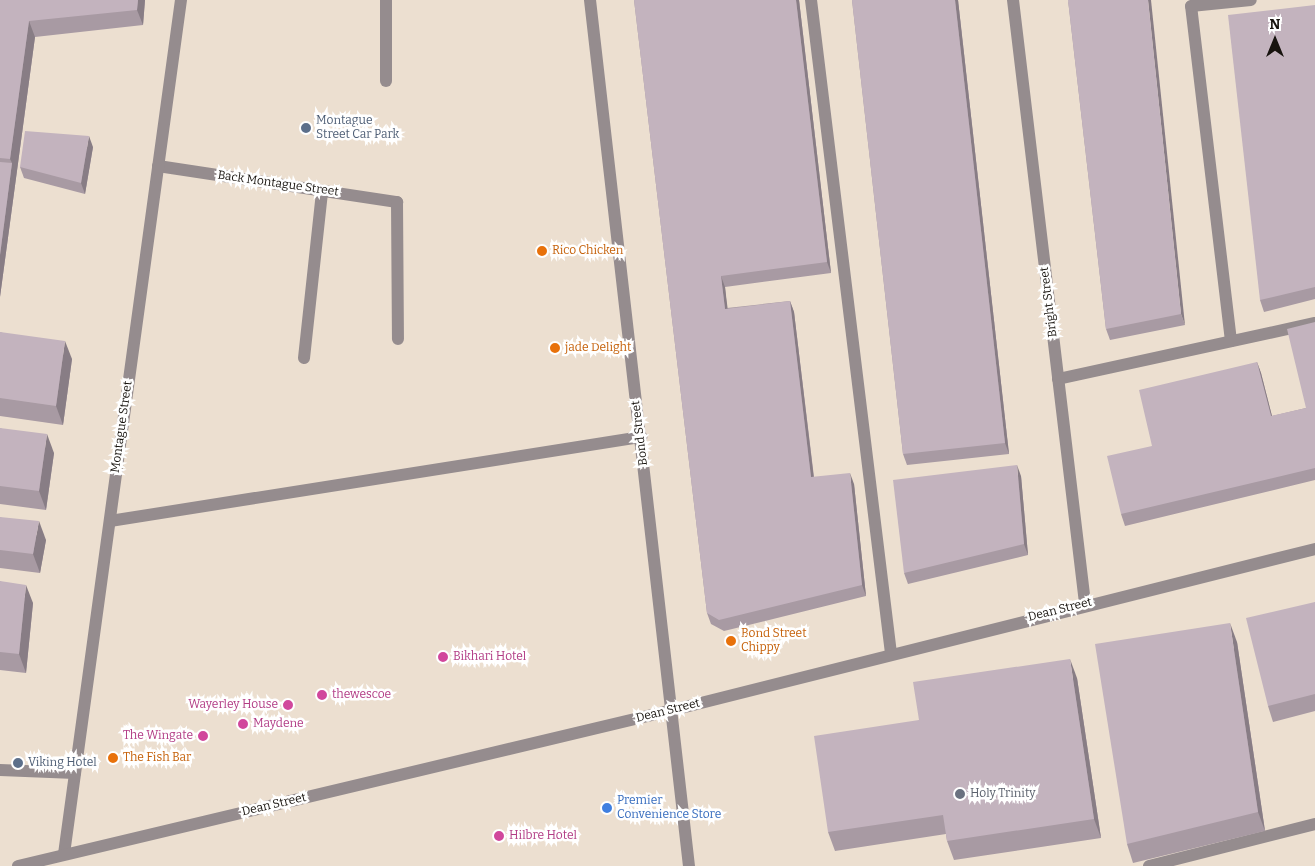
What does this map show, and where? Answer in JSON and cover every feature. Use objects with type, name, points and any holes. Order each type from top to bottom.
[{"type":"street","name":"Montague Street","points":[[64,854],[181,0]]},
{"type":"street","points":[[386,0],[386,81]]},
{"type":"street","name":"Bond Street","points":[[590,0],[673,710],[689,866]]},
{"type":"street","points":[[811,0],[891,653]]},
{"type":"street","name":"Bright Street","points":[[1013,0],[1085,604]]},
{"type":"street","points":[[1231,341],[1191,6],[1251,0]]},
{"type":"street","name":"Back Montague Street","points":[[158,166],[397,202],[398,339]]},
{"type":"street","points":[[304,358],[322,191]]},
{"type":"street","points":[[1058,379],[1315,323]]},
{"type":"street","points":[[110,522],[641,437]]},
{"type":"street","name":"Dean Street","points":[[18,866],[673,710],[1085,604],[1315,549]]},
{"type":"street","points":[[0,770],[75,773]]},
{"type":"street","points":[[1149,866],[1315,824]]},
{"type":"building","points":[[0,0],[138,0],[137,10],[29,21],[10,159],[0,158]]},
{"type":"building","points":[[634,0],[796,0],[827,262],[721,276],[725,309],[790,301],[811,477],[850,473],[862,585],[719,620],[707,613]]},
{"type":"building","points":[[852,0],[955,0],[1005,443],[903,454]]},
{"type":"building","points":[[1068,0],[1148,0],[1181,314],[1106,329]]},
{"type":"building","points":[[1315,5],[1315,287],[1260,300],[1228,15]]},
{"type":"building","points":[[25,131],[89,136],[81,183],[20,167]]},
{"type":"building","points":[[0,162],[12,163],[0,255]]},
{"type":"building","points":[[1315,322],[1315,468],[1121,514],[1107,456],[1152,446],[1139,390],[1257,362],[1271,416],[1306,408],[1287,329]]},
{"type":"building","points":[[0,332],[65,341],[56,406],[0,398]]},
{"type":"building","points":[[0,428],[47,434],[39,491],[0,486]]},
{"type":"building","points":[[1017,465],[1024,544],[904,573],[893,480]]},
{"type":"building","points":[[0,517],[39,521],[33,554],[0,550]]},
{"type":"building","points":[[0,581],[26,585],[19,654],[0,652]]},
{"type":"building","points":[[1315,602],[1315,694],[1268,706],[1246,618]]},
{"type":"building","points":[[1230,623],[1258,812],[1127,844],[1095,644]]},
{"type":"building","name":"Holy Trinity","points":[[1070,659],[1094,819],[947,841],[943,815],[828,832],[814,736],[919,720],[913,682]]},
{"type":"place","name":"Montague Street Car Park","points":[[306,128]]},
{"type":"place","name":"Rico Chicken","points":[[542,251]]},
{"type":"place","name":"jade Delight","points":[[555,348]]},
{"type":"place","name":"Bond Street Chippy","points":[[731,641]]},
{"type":"place","name":"Bikhari Hotel","points":[[443,657]]},
{"type":"place","name":"thewescoe","points":[[322,695]]},
{"type":"place","name":"Wayerley House","points":[[288,705]]},
{"type":"place","name":"Maydene","points":[[243,724]]},
{"type":"place","name":"The Wingate","points":[[203,736]]},
{"type":"place","name":"The Fish Bar","points":[[113,758]]},
{"type":"place","name":"Viking Hotel","points":[[18,763]]},
{"type":"place","name":"Holy Trinity","points":[[960,794]]},
{"type":"place","name":"Premier Convenience Store","points":[[607,808]]},
{"type":"place","name":"Hilbre Hotel","points":[[499,836]]}]
